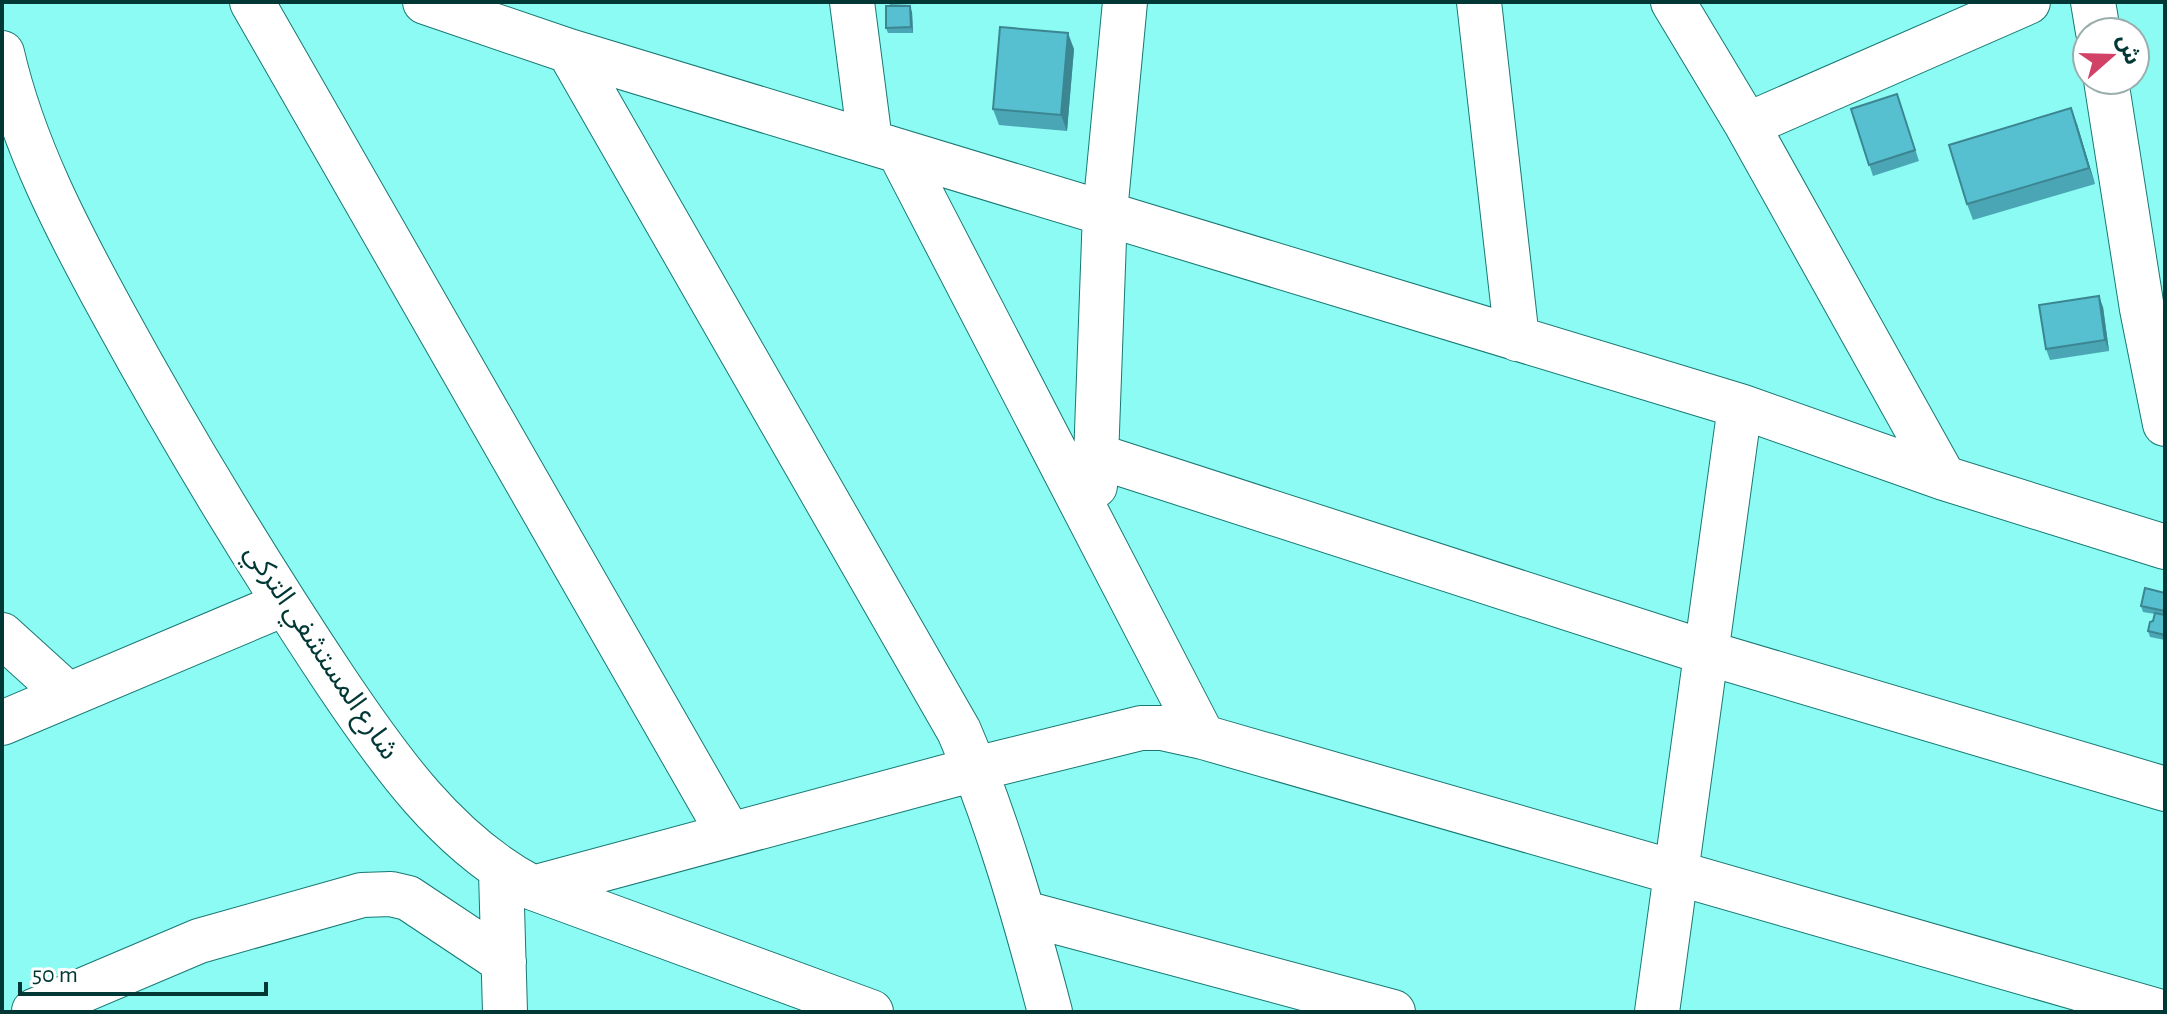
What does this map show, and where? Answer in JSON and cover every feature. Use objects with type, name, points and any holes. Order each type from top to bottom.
[{"type":"street","points":[[252,2],[729,834]]},
{"type":"street","points":[[425,2],[472,10],[569,51],[1740,406],[1944,478],[2165,547]]},
{"type":"street","points":[[852,2],[884,146],[1093,526],[1203,737]]},
{"type":"street","points":[[1093,526],[1105,212],[1125,2]]},
{"type":"street","points":[[1479,2],[1517,339]]},
{"type":"street","points":[[1673,2],[1747,125],[1944,478]]},
{"type":"street","points":[[1747,125],[2028,2]]},
{"type":"street","points":[[569,51],[959,731],[1024,913],[1050,1012]]},
{"type":"street","name":"شارع المستشفي التركي","points":[[2,55],[25,130],[71,237],[172,420],[284,604],[371,733],[411,785],[455,831],[517,880],[871,1012]]},
{"type":"street","points":[[2109,96],[2154,311],[2165,424]]},
{"type":"street","points":[[1657,1012],[1740,406]]},
{"type":"street","points":[[1097,456],[1704,652],[2165,789]]},
{"type":"street","points":[[2,723],[284,604]]},
{"type":"street","points":[[2,635],[67,694]]},
{"type":"street","points":[[505,1012],[504,962],[517,880],[729,834],[1141,728],[1162,728],[1203,737],[1674,872],[2054,998],[2161,1012]]},
{"type":"street","points":[[34,1011],[199,941],[362,895],[408,898],[504,962]]},
{"type":"street","points":[[1024,913],[1393,1012]]},
{"type":"building","points":[[886,6],[910,6],[911,27],[886,28]]},
{"type":"building","points":[[1000,27],[1068,33],[1061,115],[993,109]]},
{"type":"building","points":[[1897,94],[1915,150],[1869,165],[1851,109]]},
{"type":"building","points":[[2071,108],[2089,168],[1967,204],[1949,145]]},
{"type":"building","points":[[2099,296],[2105,340],[2046,349],[2039,305]]},
{"type":"building","points":[[2145,588],[2165,593],[2165,611],[2141,606]]},
{"type":"building","points":[[2155,613],[2165,615],[2165,635],[2148,631]]}]
